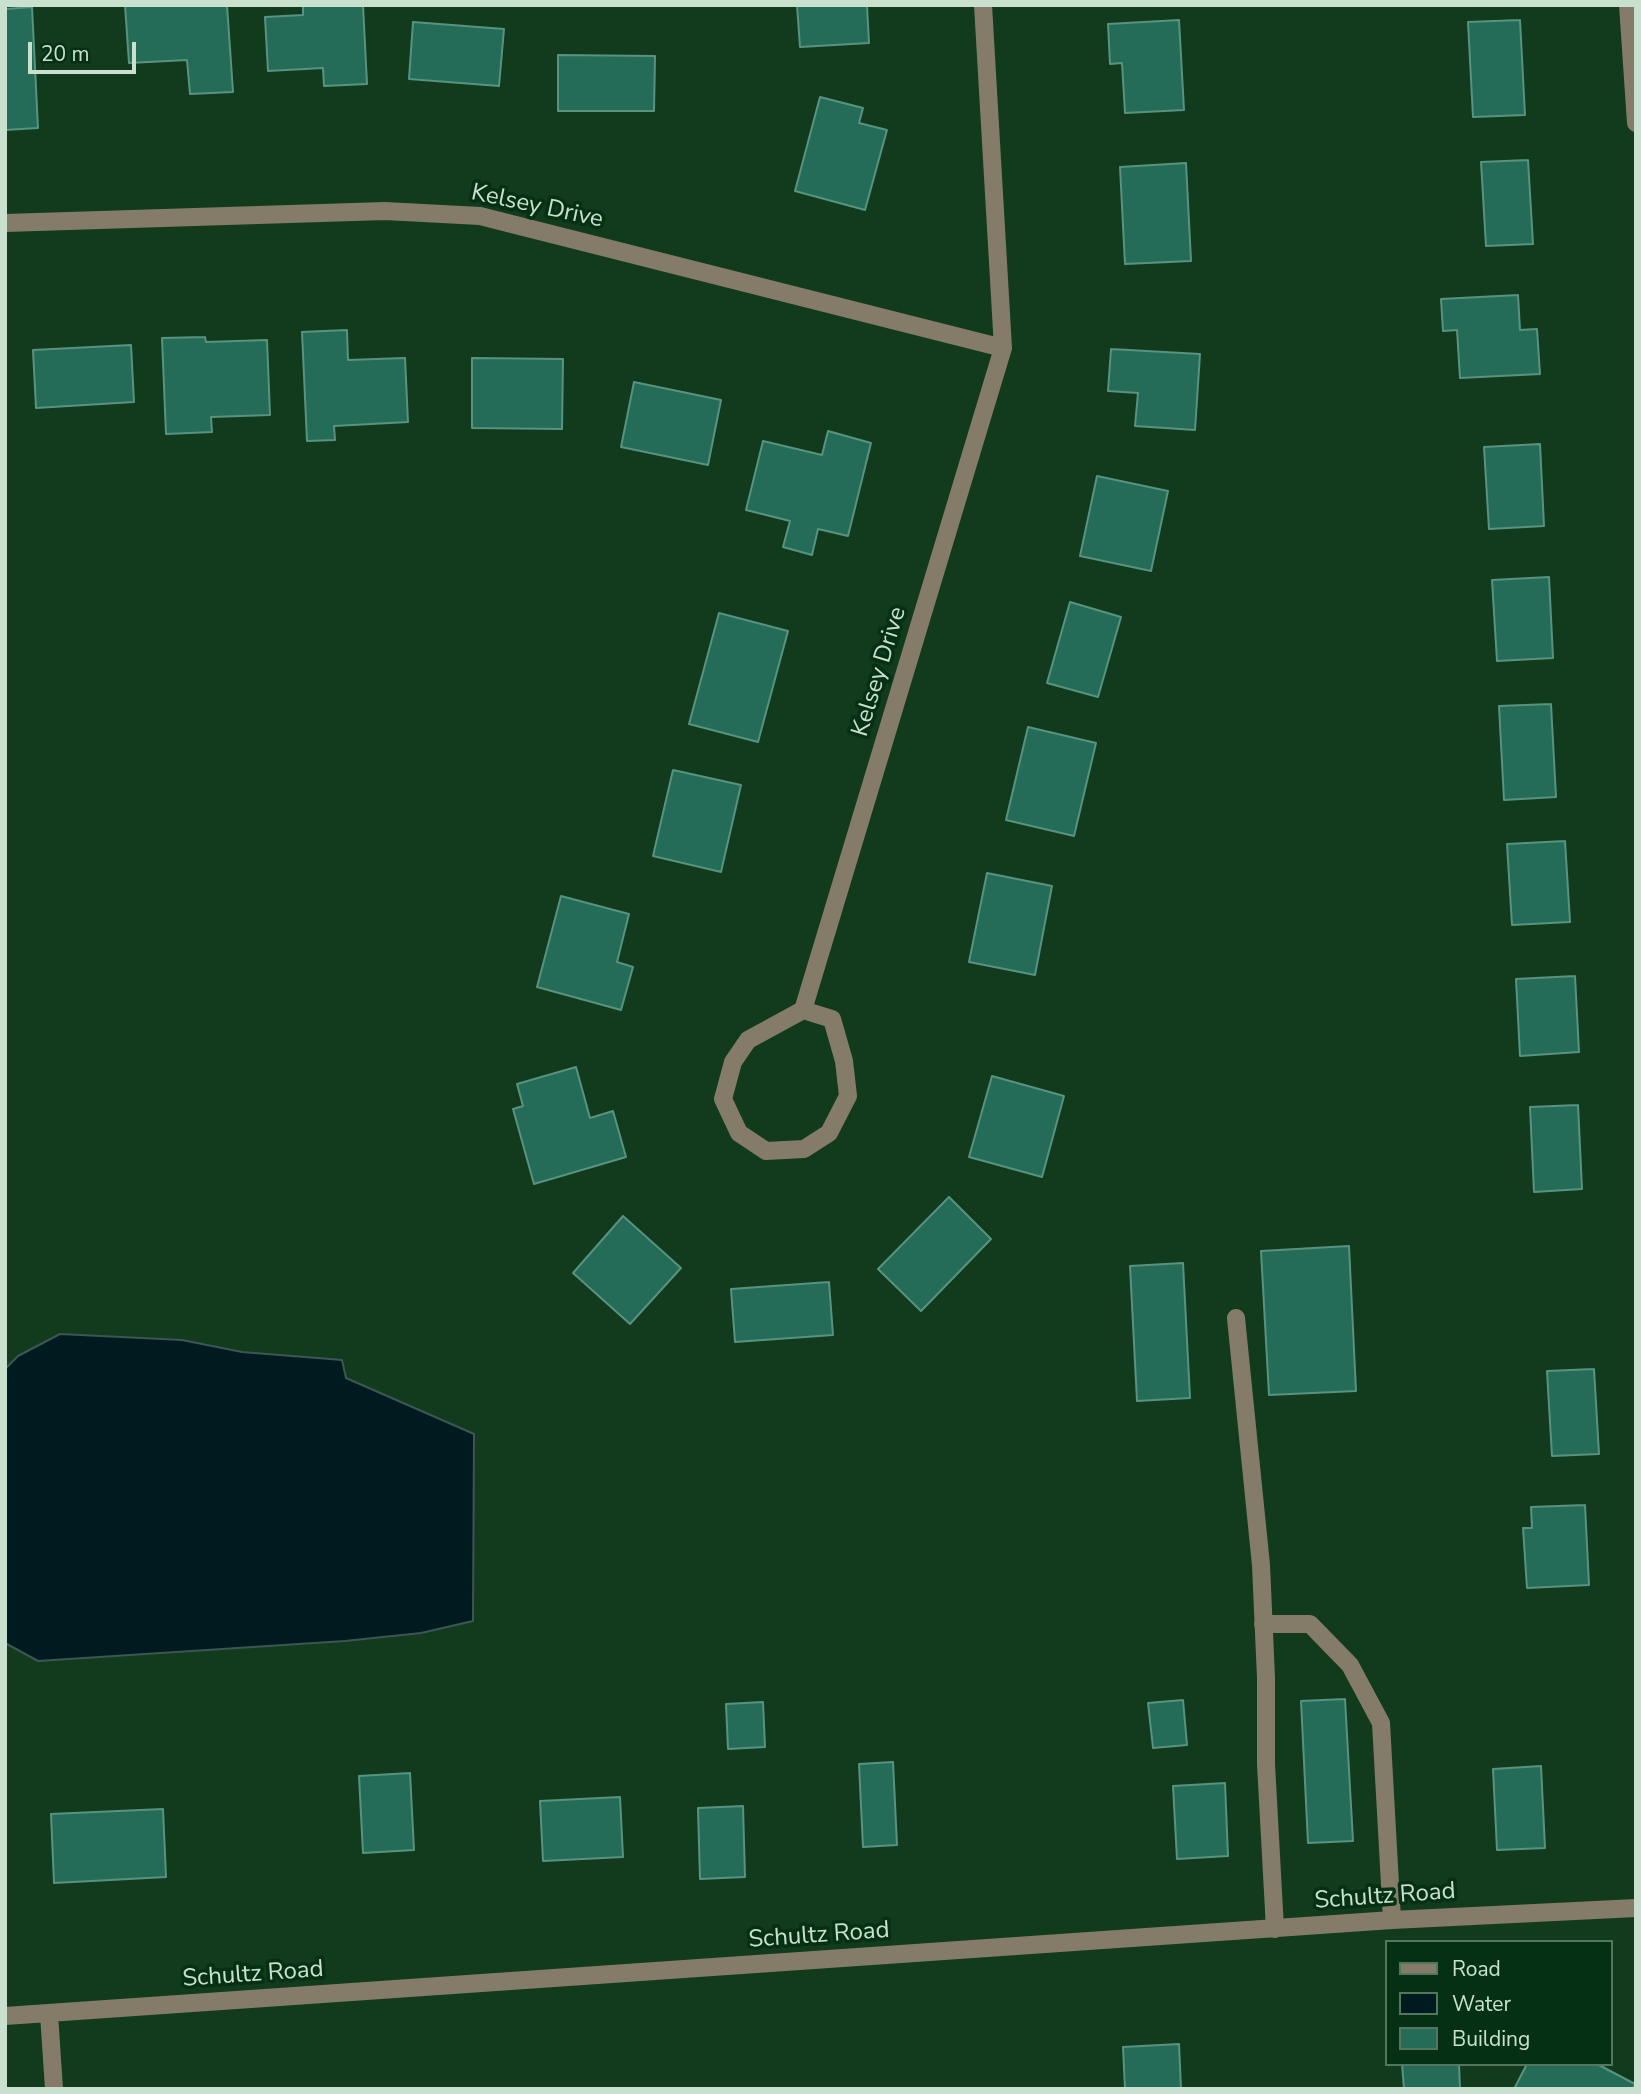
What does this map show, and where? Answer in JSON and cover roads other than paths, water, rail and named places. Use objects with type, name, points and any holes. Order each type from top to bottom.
[{"type":"street","name":"Kelsey Drive","points":[[803,1010],[1003,348],[983,5]]},
{"type":"street","points":[[1628,5],[1636,123]]},
{"type":"street","name":"Kelsey Drive","points":[[5,223],[385,211],[480,216],[1003,348]]},
{"type":"street","points":[[803,1010],[832,1019],[844,1061],[849,1096],[829,1133],[804,1149],[766,1151],[739,1133],[723,1099],[733,1062],[748,1040],[803,1010]]},
{"type":"street","points":[[1236,1318],[1261,1565],[1266,1765],[1275,1929]]},
{"type":"street","points":[[1263,1624],[1310,1624],[1350,1665],[1381,1723],[1392,1920]]},
{"type":"street","name":"Schultz Road","points":[[5,2016],[1392,1920],[1636,1908]]},
{"type":"street","points":[[49,2014],[54,2089]]},
{"type":"water","points":[[60,1334],[182,1340],[242,1352],[342,1360],[346,1378],[474,1434],[473,1621],[421,1633],[345,1641],[38,1661],[5,1643],[5,1369],[18,1356]]}]
